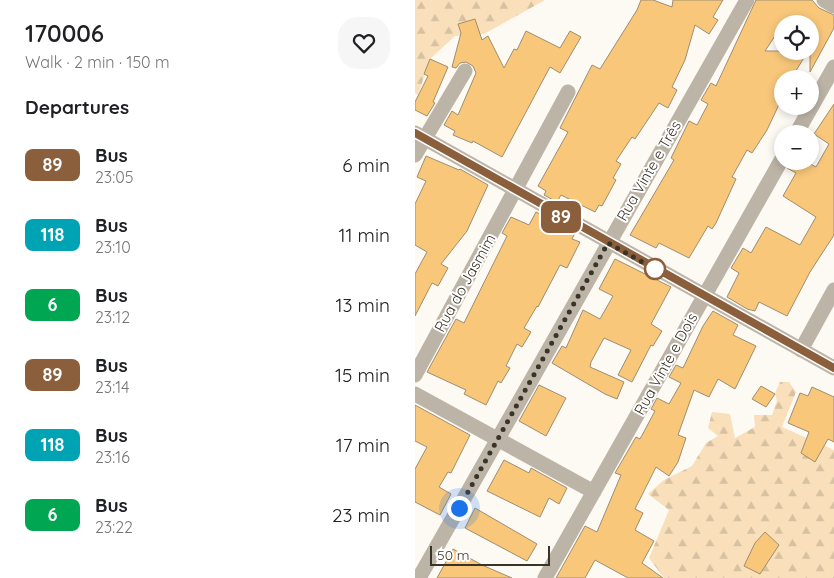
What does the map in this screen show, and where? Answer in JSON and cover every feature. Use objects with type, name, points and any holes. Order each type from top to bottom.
[{"type":"street","name":"Rua Vinte e Três","points":[[419,578],[747,0]]},
{"type":"street","points":[[824,0],[834,6]]},
{"type":"street","points":[[801,125],[834,66]]},
{"type":"street","points":[[415,155],[420,136],[465,71]]},
{"type":"street","name":"Rua do Jasmim","points":[[415,375],[569,92]]},
{"type":"street","points":[[420,136],[834,368]]},
{"type":"street","name":"Rua Vinte e Dois","points":[[545,578],[776,170]]},
{"type":"street","points":[[801,350],[834,290]]},
{"type":"street","points":[[415,394],[594,492]]},
{"type":"green space","points":[[415,0],[545,0],[484,34],[455,36],[430,59],[418,95],[415,93]]},
{"type":"green space","points":[[780,382],[789,382],[796,392],[782,427],[834,450],[834,578],[664,578],[649,558],[669,510],[648,494],[664,480],[692,466],[706,443],[718,436],[708,428],[712,412],[730,414],[735,438],[755,427],[754,415],[772,415],[777,401],[775,393]]},
{"type":"building","points":[[641,0],[653,0],[672,7],[673,0],[723,0],[713,17],[718,20],[709,34],[695,25],[685,60],[672,87],[677,90],[668,108],[659,103],[635,139],[632,137],[616,161],[621,164],[613,178],[616,180],[602,206],[599,205],[595,212],[561,195],[557,202],[544,195],[546,191],[538,186],[568,132],[560,128],[592,65],[600,69],[637,10]]},
{"type":"building","points":[[756,0],[812,0],[819,8],[834,15],[834,28],[819,56],[819,15],[774,15],[774,38],[765,51],[774,51],[774,60],[803,60],[796,70],[774,70],[774,115],[752,153],[747,150],[732,177],[736,179],[716,223],[712,229],[708,226],[689,258],[659,243],[656,248],[630,235],[674,160],[671,158],[689,121],[697,125],[708,104],[701,100],[711,83],[716,86]]},
{"type":"building","points":[[475,19],[482,40],[488,36],[504,68],[514,49],[517,50],[526,31],[560,48],[570,31],[581,37],[560,73],[550,67],[502,157],[473,141],[472,143],[453,135],[455,131],[444,125],[452,111],[458,115],[476,73],[473,66],[466,62],[460,63],[456,68],[452,67],[461,33],[458,24]]},
{"type":"building","points":[[430,59],[448,67],[433,102],[435,103],[427,116],[415,110],[415,102],[428,76],[424,74]]},
{"type":"building","points":[[810,60],[817,60],[811,70]]},
{"type":"building","points":[[834,104],[834,235],[810,272],[787,316],[759,302],[755,311],[747,309],[727,297],[739,273],[731,268],[743,248],[751,253],[766,227],[800,245],[816,217],[783,196],[796,173],[791,170],[819,170],[819,162],[829,144],[819,137],[819,126]]},
{"type":"building","points":[[426,156],[460,169],[488,185],[467,231],[441,264],[448,268],[438,286],[432,283],[415,316],[415,274],[427,252],[415,245],[415,204],[426,181],[417,177]]},
{"type":"building","points":[[536,212],[575,233],[572,239],[580,242],[567,268],[560,265],[538,307],[524,328],[531,332],[522,347],[517,344],[506,366],[510,368],[501,383],[498,381],[486,405],[464,394],[466,390],[427,372],[456,319],[464,323],[507,236],[502,233],[511,217],[529,225]]},
{"type":"building","points":[[615,259],[671,287],[651,324],[662,331],[653,346],[651,345],[632,382],[618,375],[631,350],[604,338],[591,362],[590,367],[624,382],[617,399],[552,363],[562,346],[566,348],[583,310],[600,319],[613,296],[599,289]]},
{"type":"building","points":[[713,311],[738,325],[733,335],[756,346],[735,389],[718,379],[709,397],[694,390],[678,435],[686,438],[678,462],[669,476],[656,467],[635,509],[643,513],[635,530],[654,541],[642,563],[663,578],[628,578],[595,560],[585,578],[556,578],[585,526],[597,532],[621,475],[615,473],[636,437],[640,439],[655,411],[651,409],[657,398],[669,404],[681,383],[669,377],[676,365],[683,368],[703,326]]},
{"type":"building","points":[[539,385],[566,398],[546,436],[519,421]]},
{"type":"building","points":[[761,386],[775,394],[766,407],[752,399]]},
{"type":"building","points":[[812,387],[834,397],[834,442],[828,439],[815,462],[801,453],[809,432],[788,423],[800,393],[808,396]]},
{"type":"building","points":[[415,405],[470,435],[451,473],[448,472],[439,487],[451,494],[440,515],[415,502],[415,469],[427,447],[415,441]]},
{"type":"building","points":[[504,460],[529,473],[531,468],[567,488],[559,504],[549,498],[540,517],[487,491]]},
{"type":"building","points":[[475,508],[537,544],[527,561],[465,528]]},
{"type":"building","points":[[765,532],[779,545],[760,574],[744,566],[755,543]]},
{"type":"building","points":[[453,549],[482,565],[512,578],[437,578]]},
{"type":"bus line","name":"89","points":[[415,133],[608,243],[834,368]]},
{"type":"route","points":[[459,508],[608,243],[655,269]]}]
